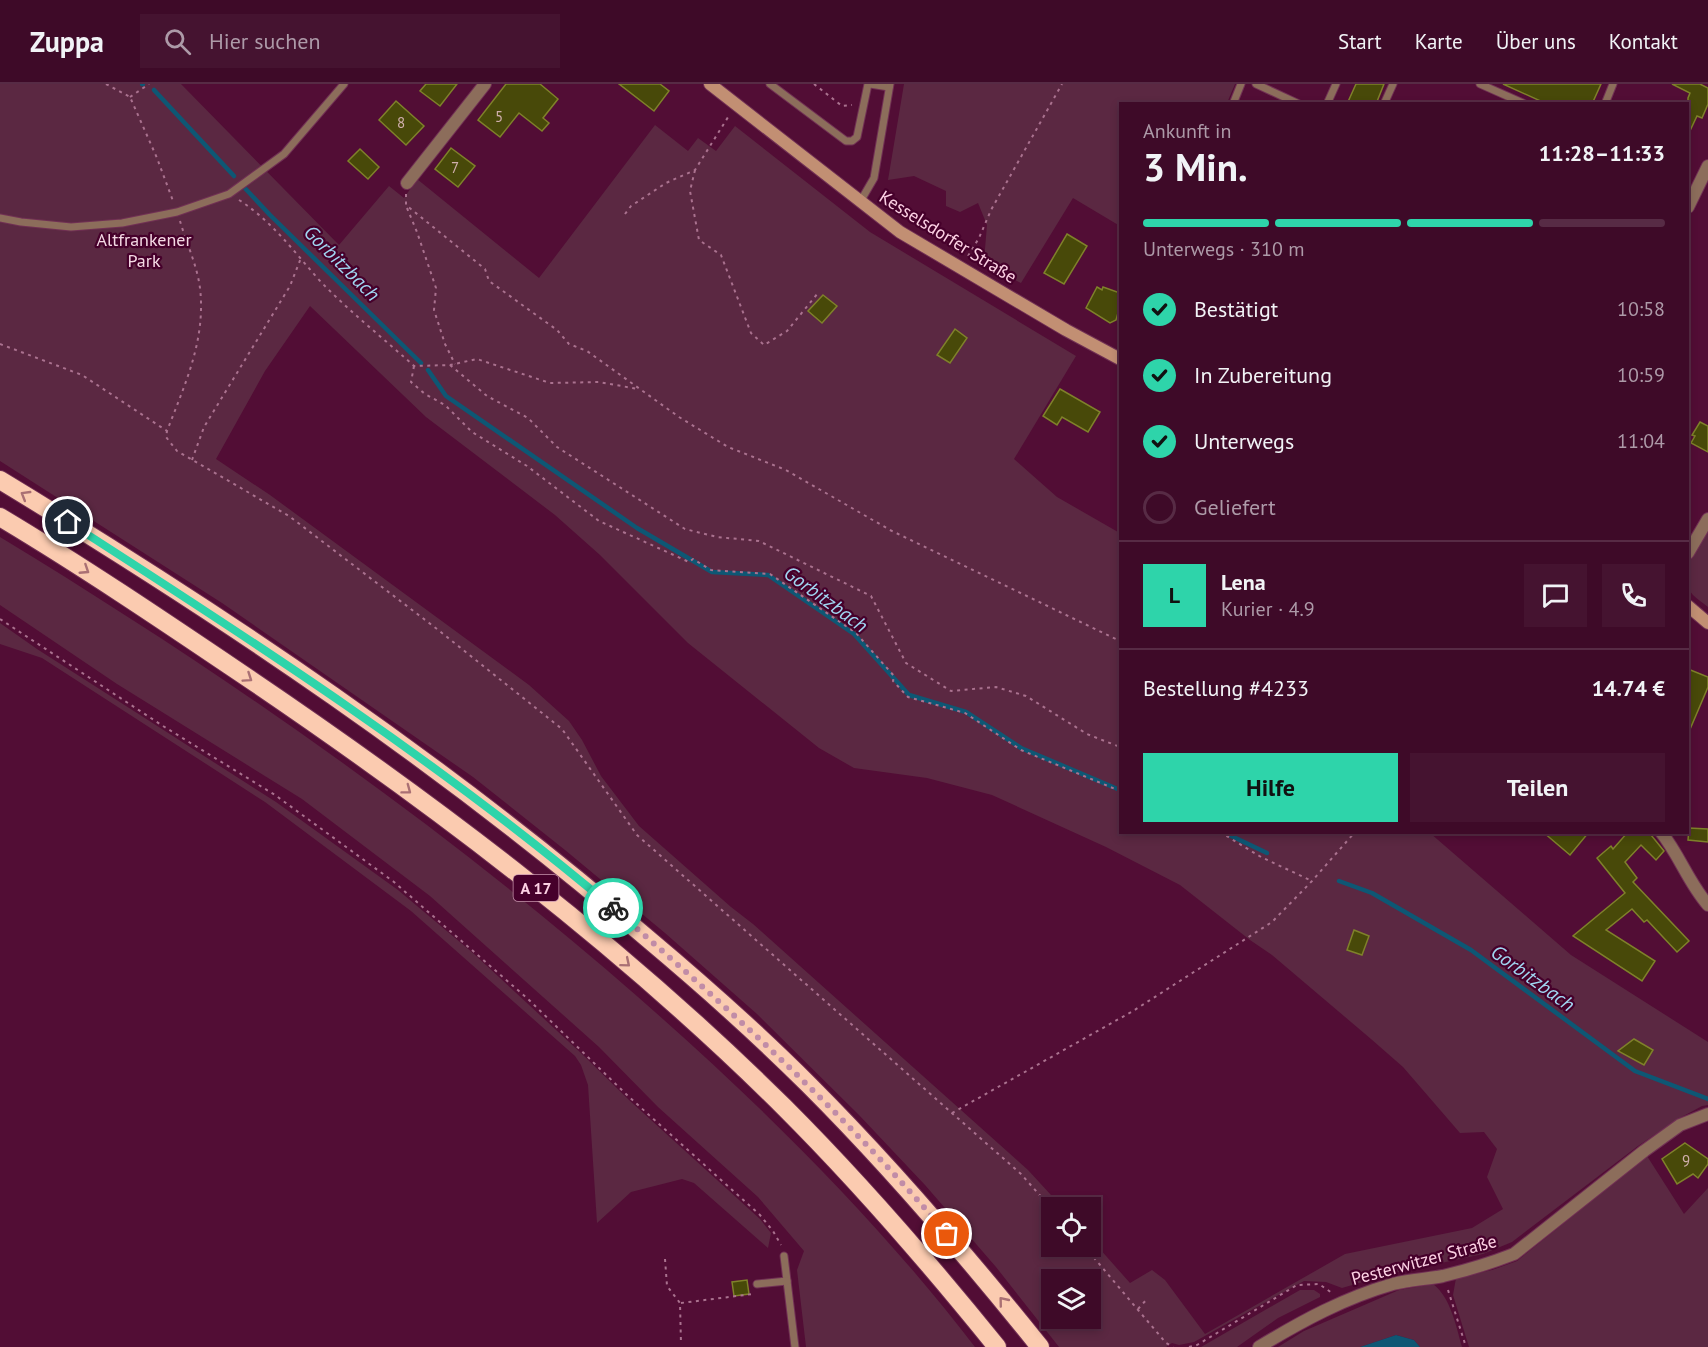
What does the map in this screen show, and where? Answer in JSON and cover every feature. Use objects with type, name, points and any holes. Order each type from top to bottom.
[{"type":"highway","name":"A 17","points":[[0,480],[206,610],[312,681],[490,811],[610,906],[748,1027],[832,1109],[920,1202],[1040,1347]]},
{"type":"highway","name":"A 17","points":[[0,517],[188,637],[302,714],[469,836],[586,929],[723,1049],[783,1106],[896,1226],[997,1347]]},
{"type":"main road","name":"Kesselsdorfer Straße","points":[[710,84],[900,232],[1119,358]]},
{"type":"main road","points":[[1689,607],[1708,623]]},
{"type":"street","points":[[407,183],[485,84]]},
{"type":"street","points":[[1689,205],[1708,166]]},
{"type":"street","points":[[1689,551],[1708,519]]},
{"type":"street","points":[[1663,834],[1675,850],[1694,889],[1708,905]]},
{"type":"street","name":"Pesterwitzer Straße","points":[[1259,1347],[1339,1302],[1395,1284],[1443,1276],[1490,1264],[1514,1254],[1680,1125],[1708,1114]]},
{"type":"lane","points":[[0,218],[71,227],[122,223],[177,212],[229,194],[284,154],[344,84]]},
{"type":"lane","points":[[770,84],[846,141],[852,141],[857,137],[869,84],[889,86],[874,178],[860,202]]},
{"type":"lane","points":[[1234,102],[1241,84]]},
{"type":"lane","points":[[1256,84],[1295,102]]},
{"type":"lane","points":[[1329,102],[1336,84]]},
{"type":"lane","points":[[1385,102],[1393,84]]},
{"type":"lane","points":[[1480,84],[1520,102]]},
{"type":"lane","points":[[1606,102],[1613,84]]},
{"type":"lane","points":[[784,1256],[795,1347]]},
{"type":"lane","points":[[757,1284],[787,1281]]},
{"type":"path","points":[[106,84],[130,97],[158,158],[200,286],[201,319],[198,347],[166,431],[166,437],[177,451],[289,516],[437,628],[562,729],[637,834],[1021,1174],[1041,1197]]},
{"type":"path","points":[[130,97],[149,84]]},
{"type":"path","points":[[814,84],[842,106],[855,105]]},
{"type":"path","points":[[960,268],[979,238],[991,210],[1062,84]]},
{"type":"path","points":[[736,104],[695,170],[690,190],[699,240],[721,255],[751,333],[764,345],[787,332],[818,293]]},
{"type":"path","points":[[625,214],[631,206],[666,183],[695,170]]},
{"type":"path","points":[[407,183],[406,205],[436,288],[434,310],[445,344],[456,364]]},
{"type":"path","points":[[229,194],[258,212],[322,282],[414,366],[450,365],[477,359],[550,383],[599,382],[641,390]]},
{"type":"path","points":[[406,205],[485,269],[489,281],[557,330],[569,344],[587,351],[679,417],[728,447],[786,470],[890,530],[1119,641]]},
{"type":"path","points":[[192,460],[204,427],[290,286],[301,258]]},
{"type":"path","points":[[0,344],[82,375],[166,431]]},
{"type":"path","points":[[450,365],[487,396],[528,418],[556,447],[685,529],[717,537],[759,541],[870,596],[906,663],[951,691],[996,687],[1026,696],[1087,734],[1119,747]]},
{"type":"path","points":[[414,366],[411,382],[425,394],[445,405],[472,432],[527,466],[599,521],[689,562],[693,559],[711,570],[770,574],[856,633],[894,676],[893,681],[908,696],[965,713],[1021,750],[1119,791]]},
{"type":"path","points":[[0,619],[153,720],[275,795],[394,882],[528,999],[628,1096],[759,1215],[780,1241],[784,1256]]},
{"type":"path","points":[[1223,834],[1261,857],[1312,881]]},
{"type":"path","points":[[952,1113],[1133,1011],[1272,922],[1353,834]]},
{"type":"path","points":[[1093,1257],[1166,1343],[1173,1347]]},
{"type":"path","points":[[665,1259],[667,1286],[680,1303],[681,1344]]},
{"type":"path","points":[[1443,1276],[1466,1347]]},
{"type":"path","points":[[680,1303],[758,1294],[757,1284]]},
{"type":"path","points":[[1189,1347],[1197,1345],[1298,1285],[1319,1284],[1330,1291],[1339,1302]]},
{"type":"path","points":[[1138,1309],[1148,1298]]},
{"type":"green space","name":"Altfrankener Park","points":[[0,84],[181,84],[339,245],[389,186],[404,198],[417,179],[539,278],[655,125],[688,151],[698,138],[716,151],[735,126],[870,232],[1076,356],[1014,459],[1057,497],[1118,532],[1119,528],[1119,834],[1431,834],[1571,955],[1708,1042],[1708,1105],[1678,1119],[1638,1146],[1512,1242],[1483,1254],[1390,1274],[1342,1288],[1326,1282],[1304,1281],[1194,1342],[1179,1345],[1172,1343],[1166,1347],[1059,1347],[1045,1329],[1101,1329],[1101,1269],[1041,1269],[1041,1324],[996,1267],[925,1185],[859,1115],[757,1014],[665,933],[473,777],[222,603],[0,461]],"holes":[[[310,306],[426,417],[555,515],[600,555],[688,643],[819,748],[854,768],[927,778],[992,795],[1106,847],[1180,885],[1272,955],[1403,1067],[1460,1133],[1484,1132],[1497,1149],[1487,1177],[1503,1209],[1472,1228],[1345,1254],[1205,1334],[1165,1280],[1152,1270],[1130,1283],[1101,1250],[1101,1257],[1041,1257],[1041,1197],[1053,1197],[1028,1170],[753,924],[639,826],[601,776],[569,721],[529,685],[270,495],[216,459],[265,371]]]},
{"type":"green space","points":[[904,84],[1235,84],[1227,102],[1119,102],[1119,225],[1073,198],[1021,283],[984,261],[987,225],[978,203],[960,212],[946,206],[946,191],[914,176],[888,180]]},
{"type":"green space","points":[[1708,531],[1708,607],[1693,595],[1689,589],[1689,565]]},
{"type":"green space","points":[[0,537],[166,642],[329,753],[487,871],[563,933],[683,1037],[815,1164],[898,1253],[975,1347],[806,1347],[797,1270],[804,1251],[758,1197],[658,1107],[599,1047],[430,896],[302,799],[117,684],[0,605]]},
{"type":"green space","points":[[0,623],[276,802],[398,890],[473,953],[760,1219],[771,1233],[768,1248],[694,1183],[682,1179],[631,1192],[597,1223],[588,1085],[575,1056],[411,911],[265,802],[42,658],[0,644]]},
{"type":"green space","points":[[1647,1156],[1684,1214],[1708,1188],[1708,1347],[1469,1347],[1453,1295],[1456,1278],[1492,1270],[1517,1261]]},
{"type":"green space","points":[[1433,1284],[1449,1305],[1462,1347],[1420,1347],[1414,1340],[1396,1335],[1360,1347],[1278,1347],[1304,1331],[1399,1290]]},
{"type":"green space","points":[[1300,1290],[1314,1290],[1320,1294],[1320,1297],[1278,1318],[1237,1347],[1201,1347]]},
{"type":"water","points":[[1396,1335],[1414,1340],[1420,1347],[1360,1347]]},
{"type":"building","points":[[426,84],[457,84],[440,106],[420,91]]},
{"type":"building","points":[[506,84],[540,84],[558,99],[543,118],[549,123],[542,131],[519,113],[500,137],[478,120]]},
{"type":"building","points":[[619,84],[660,84],[669,91],[654,111]]},
{"type":"building","points":[[1356,84],[1384,84],[1377,102],[1348,102]]},
{"type":"building","points":[[1503,84],[1601,84],[1593,102],[1543,102]]},
{"type":"building","points":[[1672,84],[1700,84],[1708,88],[1708,104],[1702,118],[1697,116],[1689,133],[1688,98],[1690,93]]},
{"type":"building","points":[[396,101],[424,126],[406,145],[379,120]]},
{"type":"building","points":[[451,148],[475,166],[458,187],[435,169]]},
{"type":"building","points":[[360,149],[379,167],[368,179],[348,161]]},
{"type":"building","points":[[1067,234],[1087,246],[1064,284],[1044,273]]},
{"type":"building","points":[[1097,287],[1119,293],[1119,310],[1116,320],[1110,323],[1086,308]]},
{"type":"building","points":[[823,295],[837,306],[822,323],[808,311]]},
{"type":"building","points":[[955,329],[967,338],[950,363],[937,355]]},
{"type":"building","points":[[1060,389],[1100,412],[1088,432],[1062,417],[1057,425],[1043,416]]},
{"type":"building","points":[[1700,422],[1708,426],[1708,452],[1691,443],[1695,436],[1692,435]]},
{"type":"building","points":[[1689,669],[1708,677],[1708,687],[1689,732]]},
{"type":"building","points":[[1689,828],[1708,829],[1708,842],[1688,840]]},
{"type":"building","points":[[1545,834],[1587,834],[1570,855]]},
{"type":"building","points":[[1626,834],[1652,834],[1664,851],[1656,860],[1641,845],[1625,862],[1637,878],[1633,882],[1689,941],[1677,952],[1647,920],[1644,922],[1632,909],[1606,930],[1655,961],[1642,981],[1573,936],[1625,893],[1597,858],[1611,846],[1613,849]]},
{"type":"building","points":[[1354,930],[1369,936],[1362,955],[1347,950]]},
{"type":"building","points":[[1634,1039],[1653,1050],[1644,1065],[1618,1051]]},
{"type":"building","points":[[1685,1143],[1708,1159],[1708,1164],[1698,1178],[1693,1174],[1677,1184],[1662,1159]]},
{"type":"building","points":[[747,1280],[749,1294],[734,1296],[732,1282]]},
{"type":"waterway","name":"Gorbitzbach","points":[[154,90],[234,176]]},
{"type":"waterway","name":"Gorbitzbach","points":[[242,185],[421,363]]},
{"type":"waterway","name":"Gorbitzbach","points":[[428,370],[446,396],[637,528],[712,572],[768,575],[854,634],[909,695],[966,712],[1021,748],[1119,790]]},
{"type":"waterway","name":"Gorbitzbach","points":[[1227,834],[1267,853]]},
{"type":"waterway","name":"Gorbitzbach","points":[[1339,881],[1372,893],[1471,950],[1635,1071],[1708,1099]]},
{"type":"way so far","points":[[613,908],[731,1011],[807,1084],[865,1143],[947,1234]]},
{"type":"route","points":[[68,522],[312,681],[490,811],[613,908]]}]
